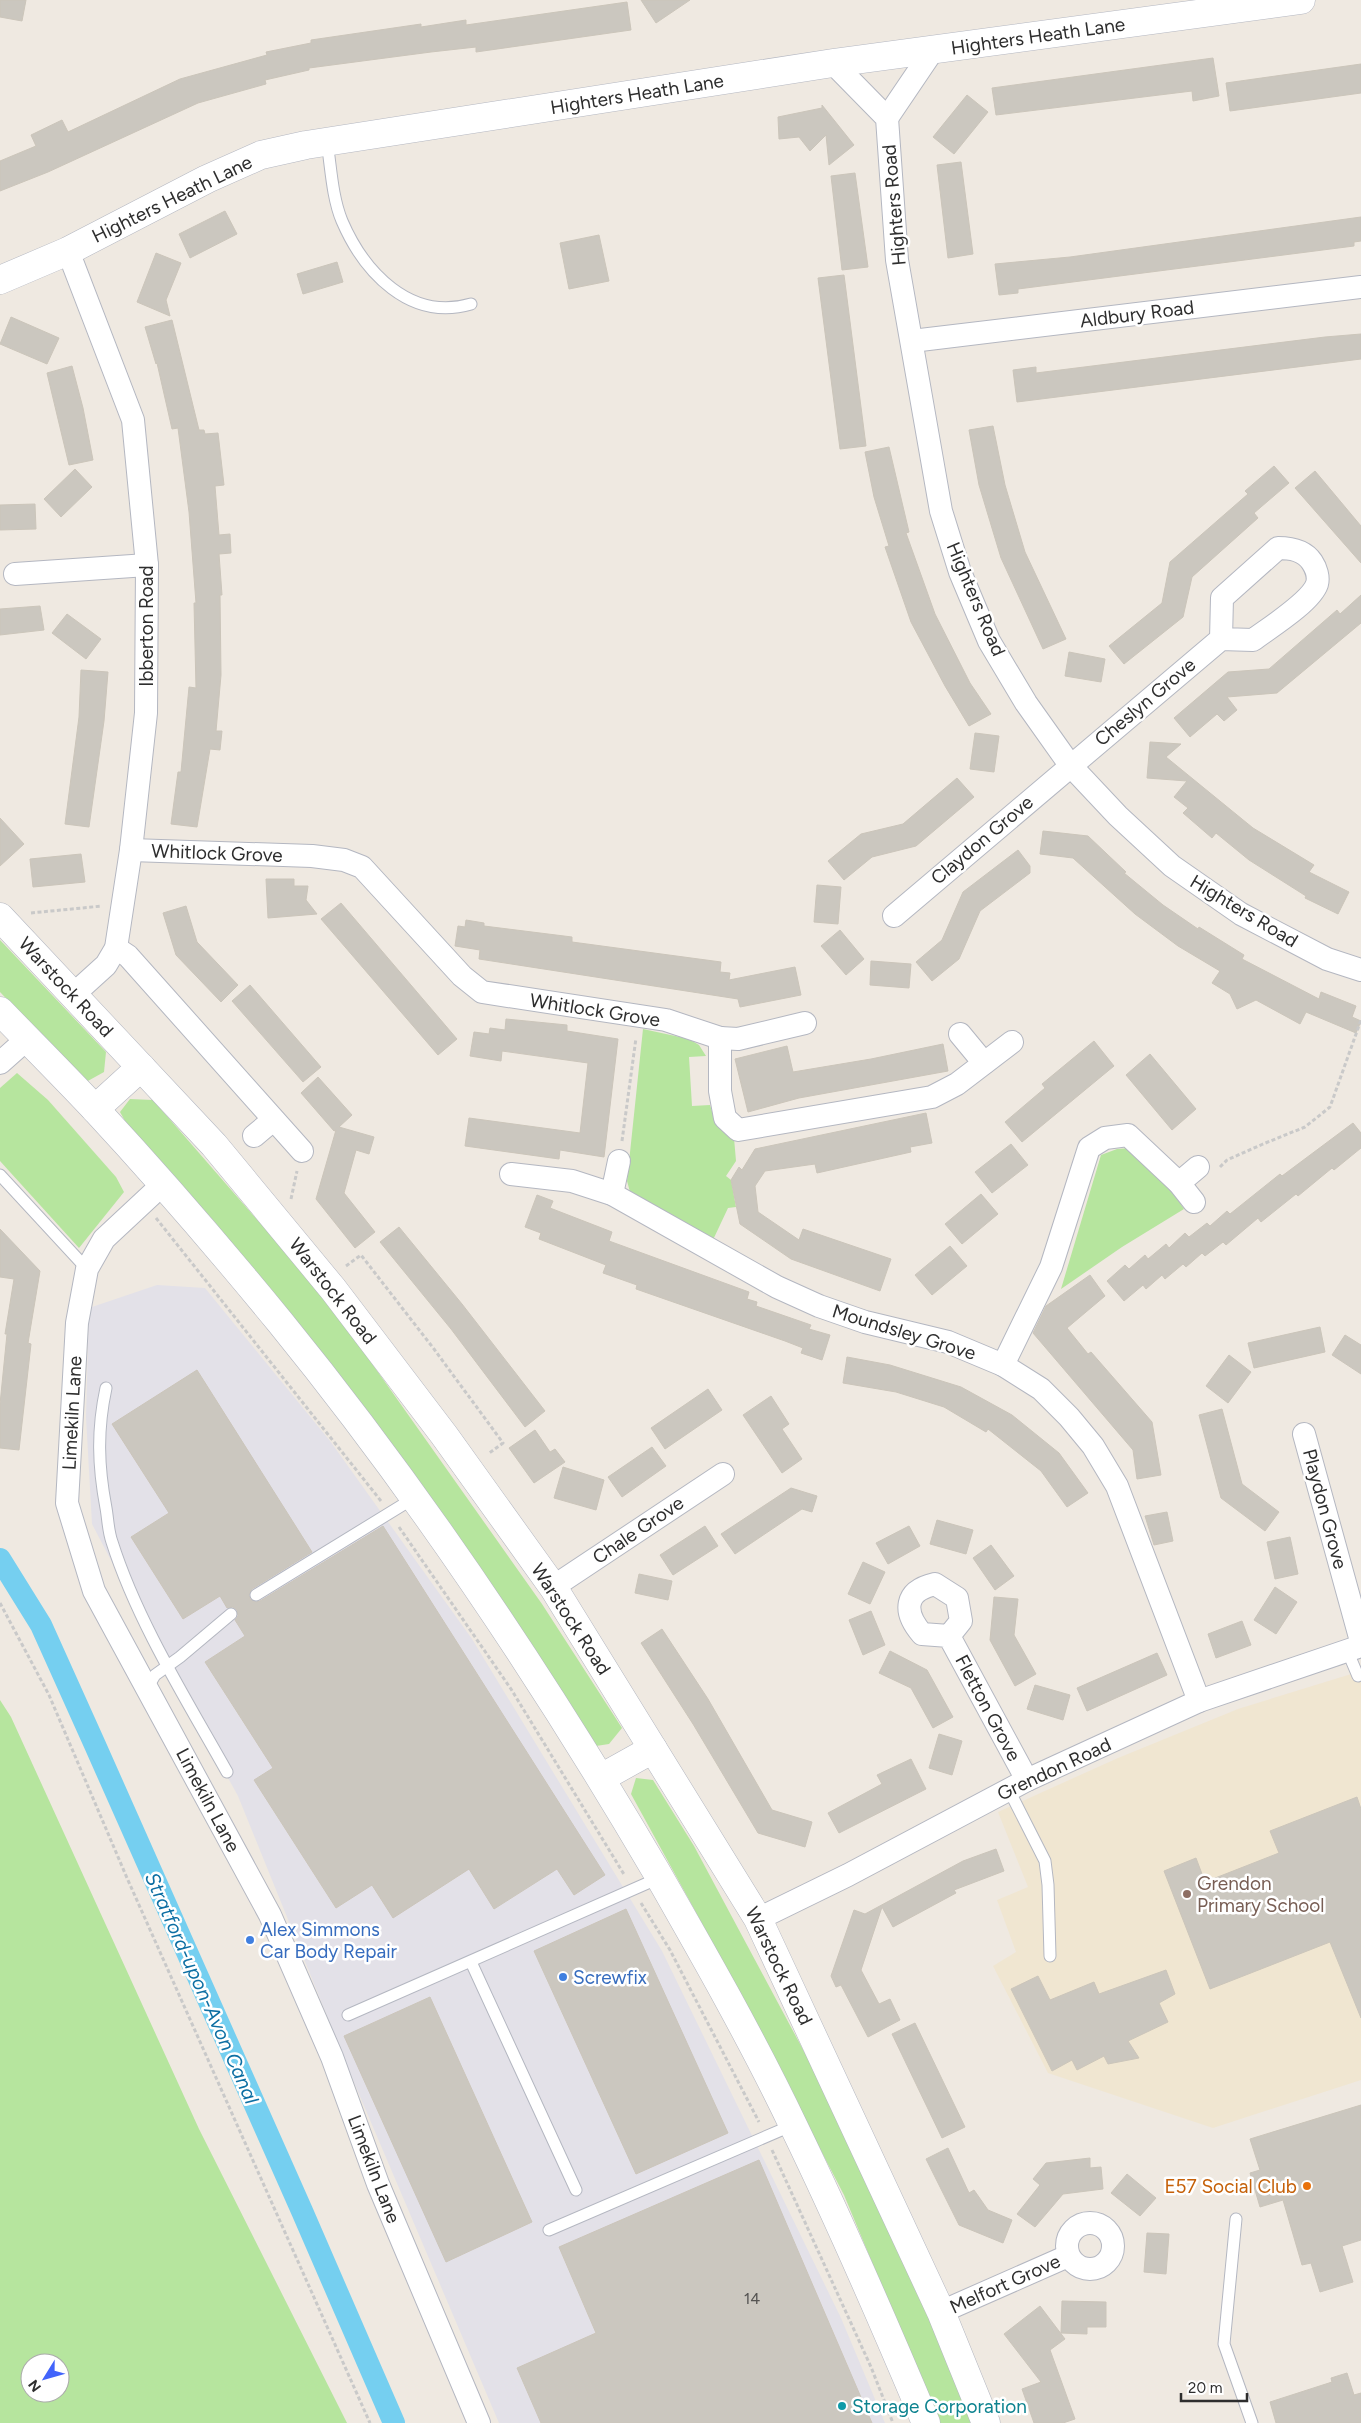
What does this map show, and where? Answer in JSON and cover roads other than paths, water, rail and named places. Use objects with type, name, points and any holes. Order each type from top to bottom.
[{"type":"street","name":"Highters Heath Lane","points":[[0,280],[68,251],[208,179],[261,155],[327,142],[832,63],[1301,0]]},
{"type":"street","name":"Highters Road","points":[[933,50],[887,118],[897,260],[912,341],[924,423],[941,511],[960,572],[989,641],[1026,703],[1070,765],[1118,816],[1172,866],[1242,914],[1327,959],[1361,970]]},
{"type":"street","name":"Highters Road","points":[[832,63],[887,118]]},
{"type":"street","name":"Ibberton Road","points":[[68,251],[133,420],[147,565],[146,712],[131,850],[116,948],[106,965],[74,994]]},
{"type":"street","name":"Aldbury Road","points":[[912,341],[1361,287]]},
{"type":"street","points":[[1278,548],[1299,551],[1310,560],[1317,570],[1317,584],[1308,597],[1253,640],[1221,638],[1222,598],[1258,564],[1278,548]]},
{"type":"street","points":[[15,574],[147,565]]},
{"type":"street","name":"Cheslyn Grove","points":[[1070,765],[1221,638]]},
{"type":"street","name":"Claydon Grove","points":[[894,916],[1070,765]]},
{"type":"street","name":"Whitlock Grove","points":[[131,850],[312,856],[344,860],[362,867],[462,976],[482,992],[666,1020],[720,1038],[738,1039],[805,1023]]},
{"type":"street","name":"Warstock Road","points":[[0,917],[214,1145],[334,1289],[444,1435],[553,1587],[758,1919],[941,2312],[986,2423]]},
{"type":"street","points":[[116,948],[128,956],[302,1151]]},
{"type":"street","points":[[0,1011],[95,1109],[153,1193],[281,1324],[414,1498],[503,1625],[602,1778],[706,1958],[793,2125],[884,2324],[926,2423]]},
{"type":"street","points":[[960,1034],[984,1063]]},
{"type":"street","points":[[720,1038],[720,1091],[725,1118],[738,1130],[932,1097],[957,1084],[1012,1042]]},
{"type":"street","points":[[0,1063],[27,1039]]},
{"type":"street","points":[[95,1109],[142,1067]]},
{"type":"street","points":[[254,1136],[273,1120]]},
{"type":"street","points":[[1002,1365],[1051,1267],[1089,1148],[1105,1138],[1128,1135],[1179,1183],[1194,1202]]},
{"type":"street","points":[[612,1194],[619,1161]]},
{"type":"street","points":[[1179,1183],[1206,1169]]},
{"type":"street","name":"Moundsley Grove","points":[[511,1174],[572,1181],[612,1194],[777,1287],[819,1306],[865,1322],[948,1342],[1002,1365],[1041,1389],[1069,1417],[1093,1446],[1117,1486],[1199,1701]]},
{"type":"street","name":"Limekiln Lane","points":[[153,1193],[104,1239],[87,1269],[77,1323],[68,1503],[94,1590],[270,1914],[332,2057],[378,2184],[479,2423]]},
{"type":"street","name":"Playdon Grove","points":[[1304,1434],[1356,1646]]},
{"type":"street","name":"Chale Grove","points":[[553,1587],[723,1474]]},
{"type":"street","name":"Fletton Grove","points":[[949,1636],[1018,1785]]},
{"type":"street","name":"Grendon Road","points":[[758,1919],[848,1875],[1018,1785],[1199,1701],[1356,1646]]},
{"type":"street","points":[[602,1778],[653,1748]]},
{"type":"street","name":"Melfort Grove","points":[[941,2312],[1068,2256]]},
{"type":"lane","points":[[327,142],[342,220],[361,256],[386,286],[418,305],[442,309],[470,304]]},
{"type":"lane","points":[[0,1175],[87,1269]]},
{"type":"lane","points":[[106,1388],[99,1418],[99,1471],[112,1541],[136,1600],[167,1667],[227,1772]]},
{"type":"lane","points":[[256,1594],[414,1498]]},
{"type":"lane","points":[[148,1687],[155,1675],[231,1614]]},
{"type":"lane","points":[[1356,1646],[1358,1676]]},
{"type":"lane","points":[[1018,1785],[1045,1861],[1048,1885],[1050,1956]]},
{"type":"lane","points":[[348,2016],[660,1878]]},
{"type":"lane","points":[[471,1962],[576,2190]]},
{"type":"lane","points":[[549,2230],[793,2125]]},
{"type":"lane","points":[[1236,2220],[1224,2344],[1252,2423]]},
{"type":"waterway","name":"Stratford-upon-Avon Canal","points":[[0,1559],[41,1625],[302,2211],[394,2423]]},
{"type":"place","name":"Grendon Primary School","points":[[1187,1894]]},
{"type":"place","name":"Alex Simmons Car Body Repair","points":[[250,1940]]},
{"type":"place","name":"Screwfix","points":[[563,1977]]},
{"type":"place","name":"E57 Social Club","points":[[1307,2186]]},
{"type":"place","name":"Storage Corporation","points":[[842,2406]]}]
